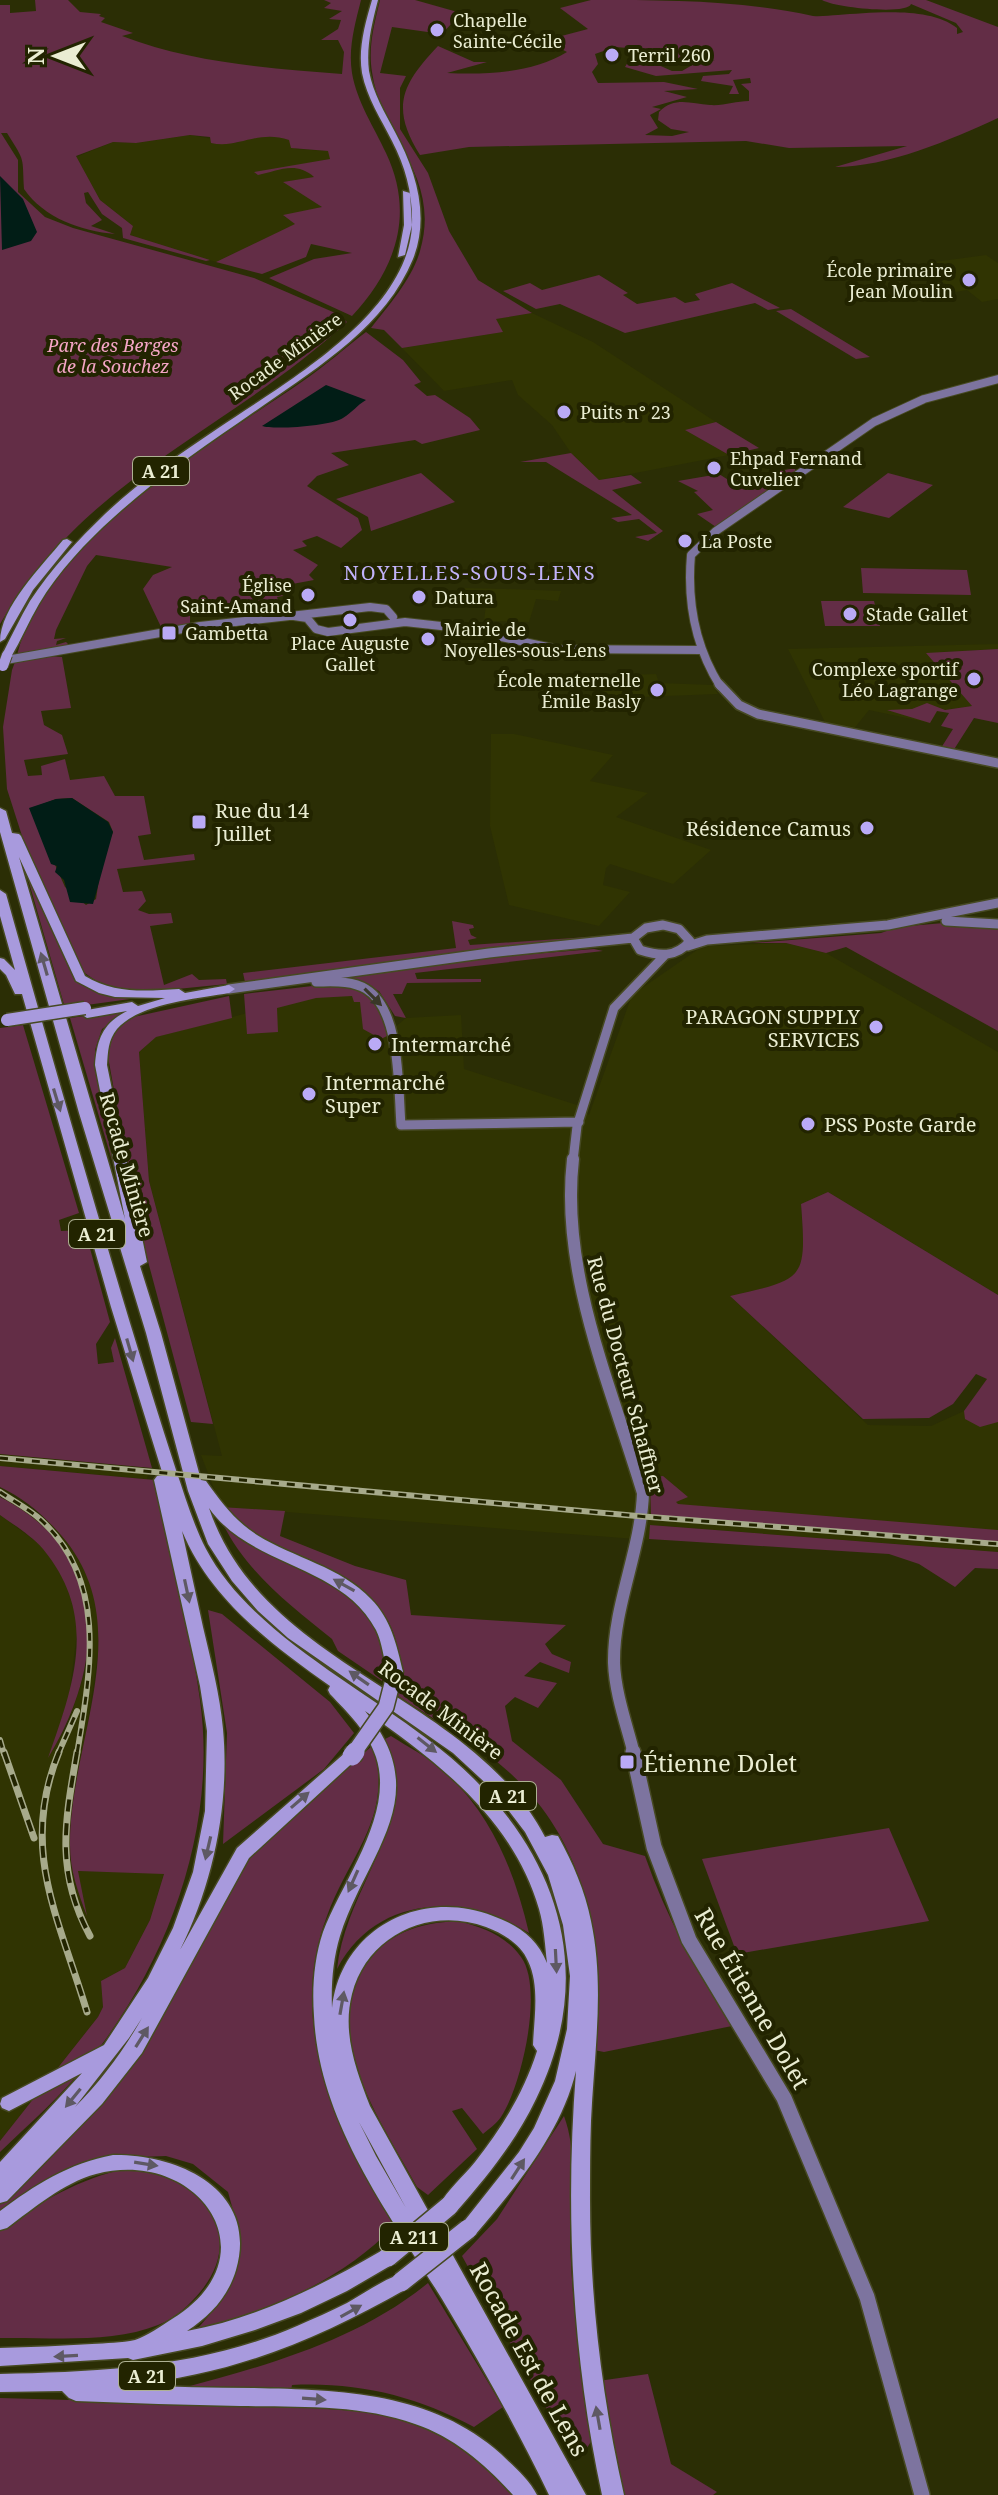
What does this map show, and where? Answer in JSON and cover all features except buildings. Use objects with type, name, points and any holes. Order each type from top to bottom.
[{"type":"highway","name":"Rocade Minière","points":[[0,639],[20,602],[48,563],[103,507],[166,459],[359,324],[393,272],[403,248],[409,215],[402,177],[357,75],[358,36],[366,0]]},
{"type":"highway","name":"Rocade Minière","points":[[3,665],[38,593],[96,525],[166,468],[312,368],[359,324],[403,272],[415,241],[419,215],[412,176],[366,75],[366,38],[375,0]]},
{"type":"highway","points":[[0,799],[80,978],[101,990],[129,996],[229,989]]},
{"type":"highway","name":"Rocade Minière","points":[[0,811],[142,1293],[186,1456],[216,1545],[248,1589],[303,1639],[463,1751],[518,1808],[551,1859],[573,1919],[580,1957],[581,1993],[570,2063],[544,2129],[512,2178],[468,2229],[401,2282],[299,2336],[225,2361],[183,2371],[68,2383],[0,2383]]},
{"type":"highway","name":"Rocade Minière","points":[[0,894],[35,1026],[158,1444],[188,1529],[212,1574],[251,1619],[447,1760],[492,1805],[523,1851],[544,1898],[556,1948],[555,2014],[542,2069],[526,2103],[492,2157],[449,2206],[388,2257],[300,2307],[232,2332],[133,2351],[0,2357]]},
{"type":"highway","points":[[0,962],[12,974],[35,1026]]},
{"type":"highway","points":[[142,1293],[144,1281],[104,1080],[100,1043],[108,1027],[124,1015],[229,989]]},
{"type":"highway","points":[[86,1011],[187,992]]},
{"type":"highway","points":[[4,1023],[212,993]]},
{"type":"highway","points":[[0,2175],[56,2119],[114,2047],[157,1984],[182,1931],[210,1839],[216,1787],[216,1744],[209,1690],[161,1471],[158,1444]]},
{"type":"highway","points":[[0,2195],[95,2099],[135,2048],[243,1853],[352,1756],[378,1725],[392,1692],[395,1672],[390,1640],[381,1618],[367,1601],[353,1589],[270,1550],[232,1526],[216,1511],[186,1456]]},
{"type":"highway","points":[[317,1669],[365,1720],[381,1745],[389,1772],[385,1810],[331,1936],[324,1975],[327,2059],[343,2082]]},
{"type":"highway","points":[[463,1751],[499,1775],[528,1807],[573,1880],[584,1917],[591,1996],[580,2158],[583,2301],[594,2393],[613,2495]]},
{"type":"highway","points":[[343,2082],[339,2026],[351,1969],[362,1951],[393,1926],[427,1914],[448,1913],[492,1921],[518,1936],[536,1957],[543,1992],[542,2069]]},
{"type":"highway","points":[[9,2103],[114,2047]]},
{"type":"highway","name":"Rocade Est de Lens","points":[[343,2082],[382,2184],[501,2383],[560,2495]]},
{"type":"highway","name":"Rocade Est de Lens","points":[[343,2082],[575,2495]]},
{"type":"highway","points":[[0,2222],[50,2187],[112,2163],[133,2162],[172,2170],[210,2193],[222,2209],[228,2227],[229,2264],[223,2281],[201,2309],[133,2351]]},
{"type":"highway","points":[[68,2383],[76,2392],[361,2403],[421,2417],[446,2427],[486,2454],[526,2495]]},
{"type":"street","points":[[998,379],[924,399],[874,422],[712,535],[691,555],[688,591],[701,648],[729,699],[743,709],[998,763]]},
{"type":"street","points":[[3,665],[134,636],[287,615],[321,615],[376,607],[386,609],[390,620]]},
{"type":"street","points":[[287,615],[310,622],[319,630],[335,633],[390,620],[459,628],[557,649],[701,648]]},
{"type":"street","points":[[310,622],[321,615]]},
{"type":"street","points":[[229,989],[572,945],[638,946],[665,955],[707,940],[913,921],[998,903]]},
{"type":"street","points":[[913,921],[977,920],[998,924]]},
{"type":"street","points":[[641,978],[638,931],[656,925],[674,927],[686,934],[830,931]]},
{"type":"street","points":[[686,934],[688,946]]},
{"type":"street","name":"Rue du Docteur Schaffner","points":[[644,1512],[639,1474],[578,1278],[570,1186],[579,1122],[614,1008],[665,955]]},
{"type":"street","points":[[284,981],[339,982],[366,988],[381,1002],[392,1030],[401,1125],[579,1122]]},
{"type":"street","name":"Rue Étienne Dolet","points":[[644,1512],[617,1632],[614,1665],[654,1847],[689,1940],[784,2098],[867,2297],[922,2495]]},
{"type":"shaded area","points":[[190,135],[236,143],[251,136],[281,137],[289,140],[296,149],[329,151],[331,159],[299,165],[315,177],[285,182],[323,207],[284,216],[296,224],[216,262],[130,235],[133,226],[100,200],[76,157],[113,142],[136,143]]},
{"type":"shaded area","name":"École primaire Jean Moulin","points":[[986,255],[998,263],[998,299],[982,302],[967,290],[956,292],[919,264]]},
{"type":"shaded area","points":[[532,313],[593,342],[716,422],[686,430],[729,455],[599,480],[571,453],[552,425],[518,395],[512,380],[444,391],[402,348],[502,332],[495,319]]},
{"type":"shaded area","points":[[463,588],[561,591],[558,601],[536,599],[529,622],[484,621],[486,604],[461,603]]},
{"type":"shaded area","points":[[998,644],[998,649],[940,652],[972,706],[938,711],[930,723],[869,710],[853,730],[826,724],[788,649]]},
{"type":"shaded area","name":"École maternelle Émile Basly","points":[[656,674],[659,683],[713,685],[718,694],[639,697],[642,706],[601,705],[597,676]]},
{"type":"shaded area","points":[[491,734],[514,734],[613,755],[590,781],[648,793],[616,817],[711,850],[673,884],[610,864],[606,868],[603,885],[630,892],[599,926],[509,905],[490,826]]},
{"type":"shaded area","points":[[786,943],[826,953],[998,1052],[998,1295],[828,1192],[801,1204],[804,1252],[797,1274],[783,1284],[730,1296],[868,1425],[931,1426],[964,1411],[988,1379],[998,1387],[998,1552],[651,1525],[649,1540],[221,1507],[201,1455],[222,1456],[149,1181],[139,1052],[155,1037],[340,989],[371,1002],[388,1033],[406,1018],[461,1015],[464,1069],[577,1105],[589,1115],[632,995],[697,950],[709,946]]},
{"type":"shaded area","points":[[0,1454],[150,1468],[147,1479],[0,1466]]},
{"type":"shaded area","points":[[0,1487],[53,1524],[75,1553],[92,1585],[99,1621],[98,1654],[70,1843],[86,1908],[77,1871],[164,1873],[150,1920],[125,1968],[101,1981],[103,2007],[98,2017],[0,2141],[0,1515],[42,1546],[65,1579],[78,1624],[69,1697],[50,1753],[67,1727],[89,1660],[90,1622],[83,1588],[8,1501],[0,1496]]},
{"type":"green space","name":"Parc des Berges de la Souchez","points":[[35,0],[68,0],[80,12],[101,14],[99,16],[105,18],[101,22],[133,33],[122,36],[176,52],[230,63],[342,74],[344,52],[338,40],[321,40],[338,29],[341,20],[329,19],[342,11],[324,8],[331,3],[324,0],[361,0],[354,27],[352,73],[362,104],[395,176],[400,219],[390,260],[352,316],[269,278],[314,259],[352,253],[311,244],[306,257],[262,274],[216,262],[295,224],[283,215],[322,207],[283,182],[314,177],[307,172],[293,168],[258,175],[254,172],[330,159],[328,151],[291,148],[289,140],[278,137],[221,144],[211,143],[210,137],[190,135],[136,143],[113,142],[76,156],[100,200],[133,226],[130,235],[210,260],[206,261],[123,238],[122,228],[102,214],[88,192],[84,193],[86,203],[102,220],[91,226],[115,234],[89,230],[53,215],[24,189],[20,155],[7,133],[1,133],[18,160],[18,192],[45,217],[73,228],[254,278],[340,315],[347,322],[301,361],[117,492],[75,529],[36,573],[0,624],[0,5],[10,5],[10,13],[36,11]]},
{"type":"green space","points":[[380,0],[415,0],[461,13],[442,34],[392,27],[380,73],[406,76],[400,88],[400,129],[428,173],[449,231],[478,280],[532,313],[496,319],[503,332],[402,348],[384,330],[371,328],[412,272],[425,224],[417,178],[386,117],[372,72],[371,45]]},
{"type":"green space","points":[[591,0],[648,0],[731,4],[816,16],[900,12],[931,16],[957,28],[957,34],[963,32],[956,23],[911,4],[898,9],[871,9],[841,6],[822,0],[926,0],[998,27],[998,118],[918,151],[855,166],[835,167],[907,146],[789,148],[746,141],[469,147],[420,155],[405,123],[404,97],[416,72],[438,46],[474,62],[487,62],[447,73],[493,73],[539,64],[567,52],[548,42],[550,39],[588,29],[560,8]],"holes":[[[615,47],[641,49],[637,54],[647,57],[696,58],[715,61],[701,60],[682,71],[672,71],[654,63],[628,62],[625,67],[656,76],[732,70],[729,74],[703,76],[701,81],[733,86],[729,94],[739,94],[733,80],[750,78],[751,83],[741,84],[749,91],[749,101],[715,105],[671,104],[659,112],[658,120],[671,129],[689,132],[672,136],[645,135],[658,128],[650,115],[661,109],[652,107],[687,97],[664,91],[698,89],[664,82],[598,83],[592,72],[598,64],[595,54]]]},
{"type":"green space","points":[[599,275],[628,293],[623,295],[637,304],[675,297],[685,303],[700,300],[695,294],[732,283],[780,308],[768,310],[755,303],[625,333],[560,304],[536,309],[503,291],[530,283],[542,290]]},
{"type":"green space","points":[[791,309],[870,357],[856,359],[776,311]]},
{"type":"green space","points":[[366,332],[403,360],[421,382],[414,385],[427,396],[435,395],[470,418],[480,430],[422,444],[415,440],[331,453],[349,465],[317,476],[307,486],[358,518],[362,530],[341,548],[317,536],[302,541],[307,546],[293,550],[318,565],[309,575],[314,580],[276,587],[283,596],[277,597],[278,600],[190,613],[190,625],[162,629],[143,589],[153,575],[172,567],[96,555],[87,566],[56,630],[54,639],[66,638],[57,641],[56,645],[66,642],[70,646],[17,655],[34,611],[61,571],[96,533],[179,465],[311,375]]},
{"type":"green space","points":[[716,422],[759,448],[729,455],[685,430]]},
{"type":"green space","points":[[571,453],[599,480],[631,475],[642,483],[612,490],[663,531],[648,541],[635,537],[657,533],[639,519],[618,522],[611,518],[632,515],[546,462],[520,462]]},
{"type":"green space","points":[[795,468],[796,474],[716,527],[697,514],[713,510],[694,492],[698,491],[678,481],[719,474],[730,481]]},
{"type":"green space","points":[[421,473],[455,502],[371,531],[368,517],[336,499]]},
{"type":"green space","points":[[888,473],[933,485],[889,518],[843,507]]},
{"type":"green space","points":[[861,568],[967,570],[971,595],[863,593]]},
{"type":"green space","name":"Stade Gallet","points":[[821,601],[874,601],[880,626],[825,626]]},
{"type":"green space","name":"Complexe sportif Léo Lagrange","points":[[998,649],[998,723],[974,718],[953,751],[941,748],[953,729],[941,726],[949,713],[937,711],[930,723],[887,710],[912,709],[927,703],[945,710],[972,706],[926,653]]},
{"type":"green space","points":[[48,656],[62,657],[71,708],[41,711],[44,725],[62,735],[68,754],[24,760],[28,776],[42,775],[41,766],[65,759],[70,780],[104,776],[115,796],[144,796],[151,834],[138,836],[144,860],[194,854],[195,860],[117,869],[123,892],[142,891],[146,901],[138,910],[149,914],[171,913],[173,923],[150,926],[164,985],[192,974],[199,980],[226,979],[227,984],[147,992],[105,987],[79,969],[23,839],[7,789],[3,727],[15,662]],"holes":[[[72,798],[109,822],[113,832],[102,860],[96,899],[86,905],[65,887],[30,809],[56,799]]]},
{"type":"green space","points":[[28,879],[76,980],[95,992],[130,999],[65,1008]]},
{"type":"green space","points":[[452,921],[473,925],[474,928],[469,929],[471,935],[477,938],[468,940],[470,945],[602,936],[599,940],[506,948],[245,982],[243,973],[456,948]]},
{"type":"green space","points":[[955,922],[998,930],[998,1031],[846,947],[826,953],[786,943],[752,943],[881,933],[898,927]]},
{"type":"green space","points":[[594,949],[603,951],[415,973],[417,979],[481,979],[481,982],[407,983],[402,994],[393,994],[406,1018],[395,1016],[379,991],[348,978],[484,958]]},
{"type":"green space","points":[[321,985],[348,987],[367,995],[380,1010],[387,1036],[381,1039],[363,1029],[360,1002],[354,1002],[352,996],[316,998],[277,1008],[278,1032],[247,1034],[244,994]]},
{"type":"green space","points":[[229,996],[232,1018],[156,1037],[139,1052],[149,1181],[213,1424],[191,1422],[138,1224],[107,1051],[114,1032],[129,1018]]},
{"type":"green space","points":[[129,1010],[102,1029],[95,1050],[113,1164],[70,1018]]},
{"type":"green space","points":[[23,1025],[79,1213],[59,1220],[61,1231],[85,1230],[110,1322],[96,1344],[98,1364],[114,1362],[111,1348],[115,1338],[152,1468],[0,1454],[0,1028]]},
{"type":"green space","points":[[828,1192],[998,1295],[998,1422],[980,1427],[965,1419],[964,1411],[987,1379],[976,1374],[953,1404],[929,1418],[863,1419],[730,1296],[787,1280],[796,1272],[803,1248],[801,1204]]},
{"type":"green space","points":[[0,1466],[155,1480],[191,1645],[204,1749],[201,1798],[193,1846],[180,1894],[140,1985],[85,2066],[0,2152],[0,2141],[98,2017],[103,2007],[101,1981],[125,1968],[150,1920],[164,1874],[78,1871],[87,1916],[73,1873],[70,1845],[72,1807],[94,1689],[98,1650],[96,1612],[87,1576],[66,1541],[36,1510],[0,1487]]},
{"type":"green space","points":[[663,1476],[688,1497],[676,1502],[678,1504],[998,1530],[998,1543],[651,1515],[650,1483],[654,1477]]},
{"type":"green space","points":[[0,1497],[37,1521],[63,1549],[79,1580],[87,1614],[87,1649],[80,1686],[67,1722],[48,1758],[73,1677],[76,1626],[71,1600],[60,1574],[39,1544],[0,1515]]},
{"type":"green space","points":[[221,1507],[285,1511],[280,1536],[355,1566],[406,1580],[411,1615],[566,1625],[545,1644],[552,1654],[571,1662],[569,1673],[540,1662],[524,1676],[557,1683],[538,1708],[515,1697],[505,1706],[512,1741],[561,1780],[603,1844],[645,1856],[662,1901],[683,1943],[732,2026],[604,2052],[594,2050],[596,1974],[593,1937],[575,1867],[559,1834],[537,1802],[510,1773],[484,1752],[398,1696],[399,1653],[388,1621],[368,1597],[342,1578],[249,1530]]},
{"type":"green space","points":[[222,1522],[317,1572],[363,1605],[375,1622],[382,1641],[382,1681],[338,1651],[332,1639],[270,1586],[243,1557]]},
{"type":"green space","points":[[650,1525],[998,1552],[998,1569],[975,1568],[955,1587],[919,1564],[889,1554],[649,1539]]},
{"type":"green space","points":[[208,1610],[222,1614],[330,1702],[354,1733],[324,1769],[223,1844],[227,1733]]},
{"type":"green space","points":[[391,1736],[443,1770],[475,1806],[508,1866],[529,1933],[477,1911],[450,1907],[423,1908],[397,1914],[374,1926],[354,1945],[337,1969],[353,1910],[387,1830],[393,1772],[385,1739]]},
{"type":"green space","points":[[373,1745],[378,1770],[374,1814],[327,1916],[316,1957],[312,1998],[315,2038],[338,2116],[354,2154],[394,2226],[372,2247],[323,2281],[268,2307],[182,2333],[199,2327],[222,2300],[237,2267],[241,2239],[228,2192],[193,2164],[166,2156],[113,2158],[0,2214],[0,2204],[52,2154],[116,2082],[245,1861]]},
{"type":"green space","points":[[889,1828],[929,1921],[737,1954],[702,1859]]},
{"type":"green space","points":[[458,1921],[492,1933],[508,1943],[521,1957],[528,1971],[531,1991],[528,2037],[509,2102],[495,2124],[483,2134],[462,2108],[452,2111],[477,2149],[428,2195],[417,2187],[362,2081],[353,2053],[349,2024],[352,1996],[363,1969],[392,1939],[429,1924]]},
{"type":"green space","points":[[564,2116],[572,2159],[570,2231],[574,2310],[592,2440],[585,2451],[570,2451],[462,2256],[497,2219]]},
{"type":"green space","points":[[128,2168],[164,2174],[182,2183],[209,2208],[220,2239],[219,2256],[201,2291],[170,2319],[140,2331],[101,2337],[0,2338],[0,2230],[61,2192]]},
{"type":"green space","points":[[428,2283],[503,2407],[474,2427],[408,2399],[340,2386],[292,2385],[291,2391],[179,2389],[277,2361],[341,2336],[371,2321]]},
{"type":"green space","points":[[648,2374],[671,2464],[717,2492],[713,2495],[620,2495],[598,2381]]},
{"type":"green space","points":[[0,2398],[287,2406],[383,2413],[410,2419],[466,2446],[515,2495],[0,2495]]},
{"type":"water","points":[[0,176],[23,199],[37,232],[31,241],[2,250]]},
{"type":"water","points":[[326,385],[366,400],[337,421],[278,428],[262,426]]},
{"type":"water","points":[[72,798],[108,822],[113,832],[93,904],[70,902],[64,880],[55,872],[57,866],[51,864],[29,808],[56,799]]},
{"type":"railway","points":[[0,1458],[637,1516],[998,1544]]},
{"type":"railway","points":[[0,1492],[41,1520],[63,1545],[77,1571],[86,1600],[89,1661],[77,1754]]},
{"type":"railway","points":[[58,1754],[77,1711]]},
{"type":"railway","points":[[0,1740],[4,1754]]},
{"type":"railway","points":[[4,1752],[34,1838]]},
{"type":"railway","points":[[59,1752],[48,1787],[43,1820],[43,1852],[55,1914],[87,2012]]},
{"type":"railway","points":[[77,1752],[67,1824],[67,1868],[79,1912],[90,1936]]},
{"type":"place","name":"Chapelle Sainte-Cécile","points":[[437,30]]},
{"type":"place","name":"Terril 260","points":[[612,55]]},
{"type":"place","name":"École primaire Jean Moulin","points":[[969,280]]},
{"type":"place","name":"Puits n° 23","points":[[564,412]]},
{"type":"place","name":"Ehpad Fernand Cuvelier","points":[[714,468]]},
{"type":"place","name":"La Poste","points":[[685,541]]},
{"type":"place","name":"Église Saint-Amand","points":[[308,595]]},
{"type":"place","name":"Datura","points":[[419,597]]},
{"type":"place","name":"Stade Gallet","points":[[850,614]]},
{"type":"place","name":"Place Auguste Gallet","points":[[350,620]]},
{"type":"place","name":"Gambetta","points":[[169,633]]},
{"type":"place","name":"Mairie de Noyelles-sous-Lens","points":[[428,639]]},
{"type":"place","name":"Complexe sportif Léo Lagrange","points":[[974,679]]},
{"type":"place","name":"École maternelle Émile Basly","points":[[657,690]]},
{"type":"place","name":"Rue du 14 Juillet","points":[[199,822]]},
{"type":"place","name":"Résidence Camus","points":[[867,828]]},
{"type":"place","name":"PARAGON SUPPLY SERVICES","points":[[876,1027]]},
{"type":"place","name":"Intermarché","points":[[375,1044]]},
{"type":"place","name":"Intermarché Super","points":[[309,1094]]},
{"type":"place","name":"PSS Poste Garde","points":[[808,1124]]},
{"type":"place","name":"Étienne Dolet","points":[[627,1762]]},
{"type":"district","name":"NOYELLES-SOUS-LENS","points":[[470,572]]}]
